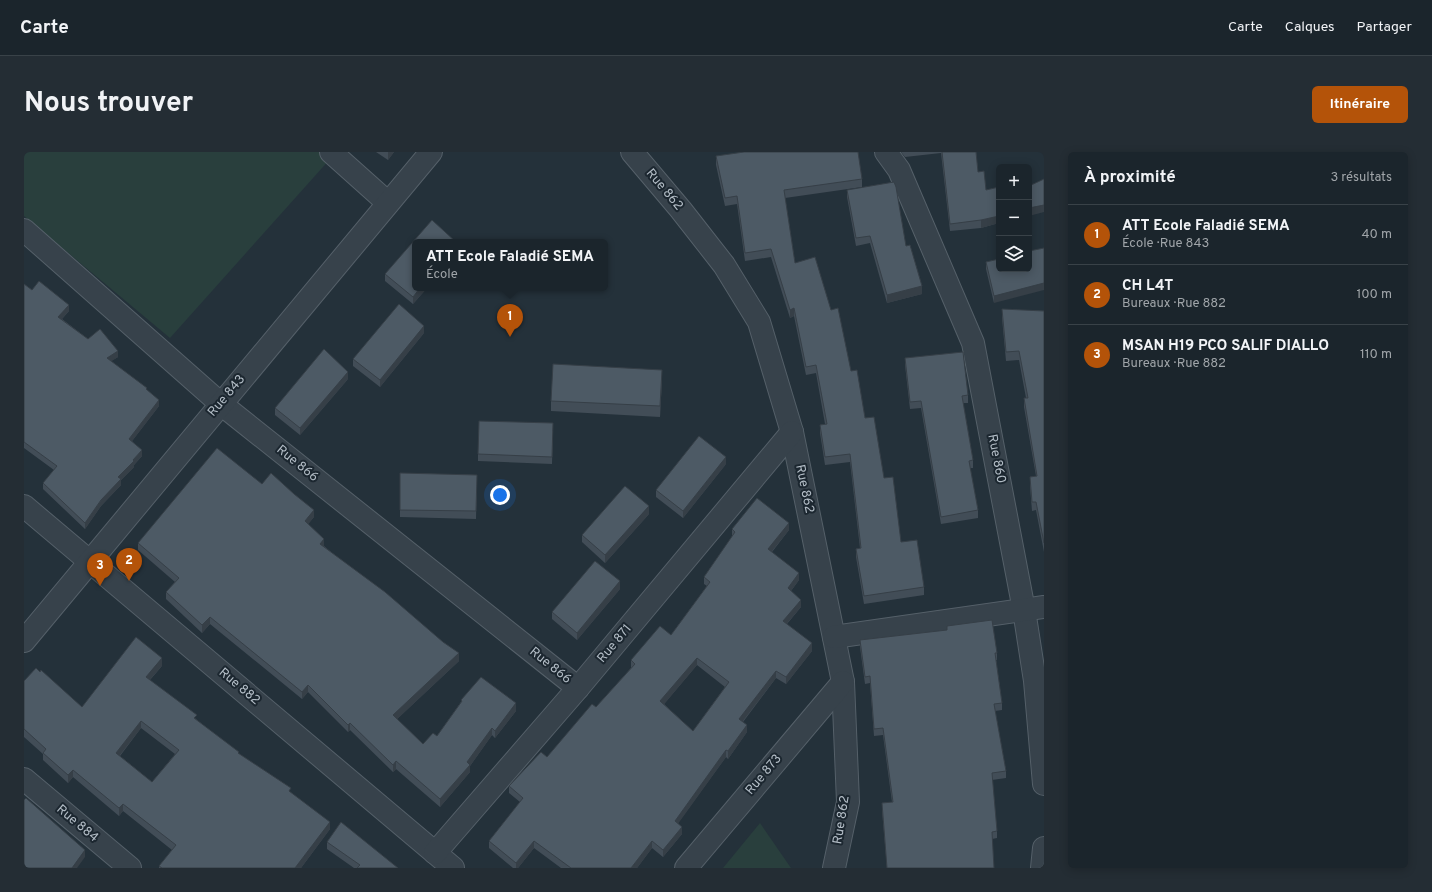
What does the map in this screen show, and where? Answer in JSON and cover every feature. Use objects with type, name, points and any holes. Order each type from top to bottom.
[{"type":"street","points":[[331,152],[388,203]]},
{"type":"street","name":"Rue 843","points":[[24,641],[431,152]]},
{"type":"street","name":"Rue 862","points":[[632,152],[724,264],[759,322],[792,432],[843,682],[848,802],[834,868]]},
{"type":"street","name":"Rue 860","points":[[886,152],[899,170],[973,343],[1034,608],[1035,681],[1044,784]]},
{"type":"street","name":"Rue 866","points":[[24,230],[221,404],[578,688]]},
{"type":"street","name":"Rue 871","points":[[435,853],[578,688],[792,432]]},
{"type":"street","name":"Rue 882","points":[[24,506],[453,868]]},
{"type":"street","points":[[834,637],[1034,608]]},
{"type":"street","name":"Rue 873","points":[[686,868],[843,682]]},
{"type":"street","name":"Rue 884","points":[[24,779],[130,868]]},
{"type":"street","points":[[1042,868],[1044,848]]},
{"type":"green space","points":[[24,152],[324,152],[331,158],[170,338],[24,216]]},
{"type":"green space","points":[[760,823],[791,868],[723,868]]},
{"type":"building","points":[[744,152],[858,152],[862,179],[784,190],[795,263],[815,257],[831,310],[838,308],[851,371],[857,370],[865,418],[874,417],[884,478],[893,477],[901,542],[917,540],[924,587],[864,596],[856,549],[861,548],[850,454],[825,457],[820,425],[827,424],[816,365],[806,367],[794,308],[790,310],[771,249],[745,253],[737,196],[725,198],[716,156]]},
{"type":"building","points":[[942,152],[976,152],[978,172],[984,171],[986,190],[996,188],[996,217],[950,224]]},
{"type":"building","points":[[1044,179],[1044,205],[1032,207],[1032,185]]},
{"type":"building","points":[[894,182],[906,246],[910,245],[922,286],[887,295],[870,236],[856,238],[847,190]]},
{"type":"building","points":[[432,220],[453,239],[415,239]]},
{"type":"building","points":[[412,243],[412,291],[418,291],[413,297],[385,274]]},
{"type":"building","points":[[1044,248],[1044,283],[994,296],[986,262],[996,260],[996,272],[1032,272],[1032,250]]},
{"type":"building","points":[[39,281],[69,305],[58,317],[88,339],[100,329],[118,351],[107,358],[147,388],[146,389],[159,400],[129,439],[142,450],[133,460],[134,461],[118,477],[121,479],[101,500],[85,523],[43,483],[57,466],[24,442],[24,284],[32,290]]},
{"type":"building","points":[[399,304],[424,326],[380,380],[353,359]]},
{"type":"building","points":[[1002,309],[1044,311],[1044,543],[1036,502],[1032,502],[1030,477],[1037,476],[1024,398],[1028,398],[1019,351],[1006,352]]},
{"type":"building","points":[[324,349],[348,372],[300,428],[275,408]]},
{"type":"building","points":[[963,352],[968,395],[962,396],[973,460],[969,461],[978,510],[941,517],[921,401],[910,402],[905,358]]},
{"type":"building","points":[[553,364],[662,370],[660,406],[551,401]]},
{"type":"building","points":[[479,421],[553,423],[552,457],[478,454]]},
{"type":"building","points":[[699,436],[726,457],[683,511],[656,490]]},
{"type":"building","points":[[217,448],[262,484],[271,473],[314,510],[305,521],[324,539],[320,544],[385,592],[443,642],[459,653],[393,715],[423,744],[433,733],[437,736],[462,701],[461,700],[481,677],[516,703],[495,731],[492,728],[467,762],[470,765],[440,799],[396,761],[393,765],[350,723],[348,725],[308,685],[302,692],[210,617],[202,625],[166,592],[179,578],[138,543]]},
{"type":"building","points":[[400,473],[477,475],[476,511],[400,510]]},
{"type":"building","points":[[625,486],[649,506],[605,555],[582,535]]},
{"type":"building","points":[[757,498],[789,523],[768,549],[799,573],[788,588],[801,600],[783,621],[812,643],[786,677],[776,671],[739,719],[747,725],[728,751],[726,750],[675,821],[682,827],[663,850],[652,841],[631,868],[571,868],[534,841],[516,863],[489,841],[523,798],[509,786],[541,752],[547,757],[592,704],[596,707],[635,664],[631,660],[660,626],[671,635],[710,582],[704,577],[735,532],[732,529]],"holes":[[[697,658],[729,682],[693,731],[660,701]]]},
{"type":"building","points":[[595,561],[620,581],[577,633],[552,612]]},
{"type":"building","points":[[992,620],[1002,703],[994,704],[1006,771],[992,773],[997,831],[992,832],[994,868],[887,868],[882,803],[893,802],[883,728],[874,729],[870,676],[865,677],[860,640],[947,630],[947,626]]},
{"type":"building","points":[[136,637],[162,658],[146,677],[197,715],[194,718],[239,752],[238,753],[291,788],[289,791],[330,822],[295,868],[162,868],[159,866],[176,845],[123,804],[119,808],[73,770],[68,775],[43,753],[46,749],[24,729],[24,681],[36,668],[40,672],[41,670],[82,707]],"holes":[[[141,721],[179,750],[152,782],[116,753]]]},
{"type":"building","points":[[26,798],[85,850],[72,868],[24,868],[24,800]]},
{"type":"building","points":[[341,822],[398,868],[357,868],[360,865],[327,842]]},
{"type":"place","name":"ATT Ecole Faladié SEMA","points":[[510,337]]},
{"type":"place","name":"CH L4T","points":[[129,581]]},
{"type":"place","name":"MSAN H19 PCO SALIF DIALLO","points":[[100,586]]}]
